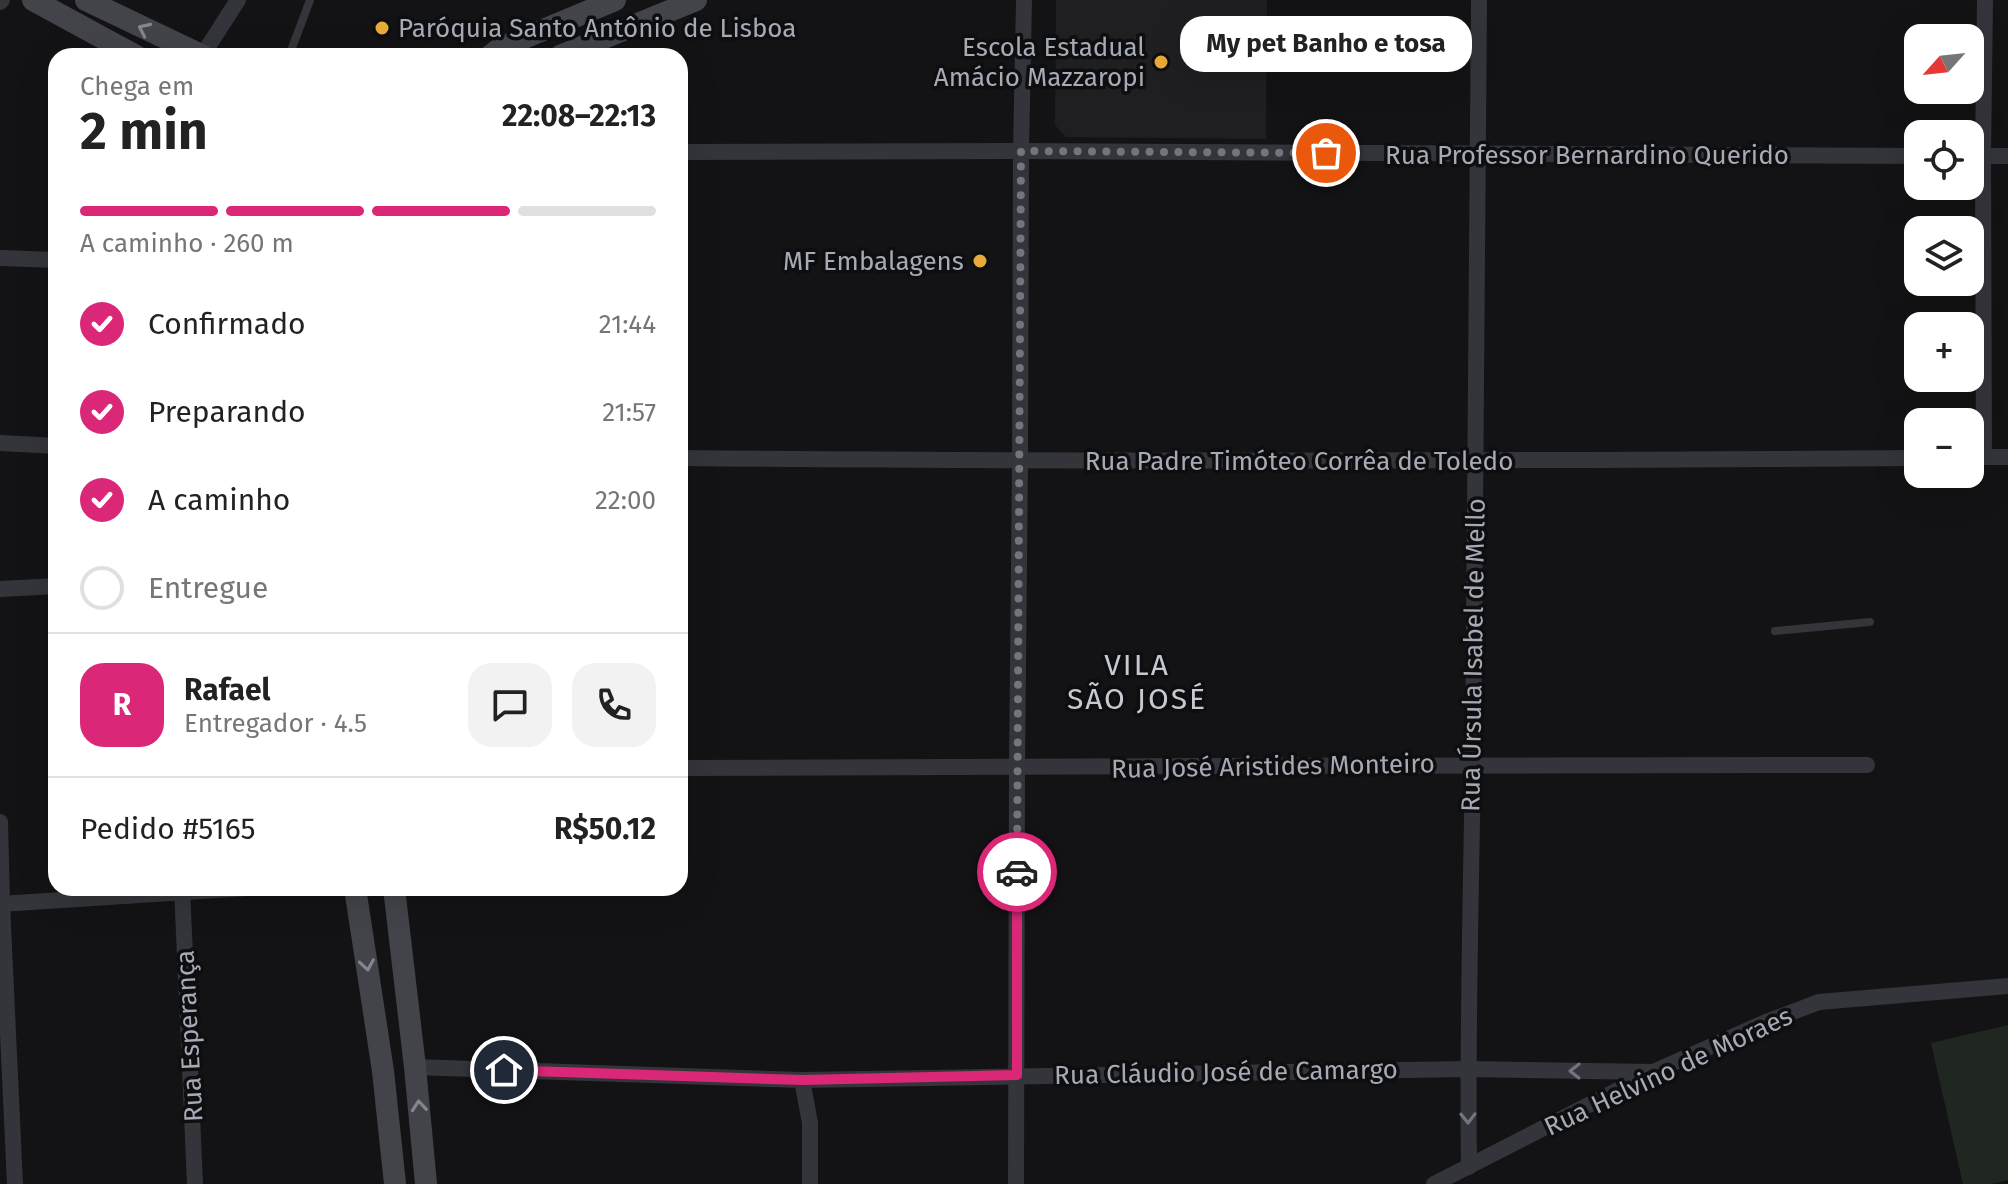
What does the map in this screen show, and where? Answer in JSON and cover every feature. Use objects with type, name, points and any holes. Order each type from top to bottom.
[{"type":"main road","points":[[33,0],[121,48]]},
{"type":"main road","points":[[86,0],[186,48]]},
{"type":"main road","points":[[500,48],[615,0]]},
{"type":"main road","points":[[579,48],[696,0]]},
{"type":"main road","points":[[356,896],[383,1071],[395,1184]]},
{"type":"main road","points":[[395,896],[426,1184]]},
{"type":"main road","points":[[383,1071],[415,1067]]},
{"type":"street","points":[[208,48],[238,0]]},
{"type":"street","points":[[1016,1184],[1024,0]]},
{"type":"street","name":"Rua Úrsula Isabel de Mello","points":[[1469,1167],[1467,1069],[1473,764],[1479,0]]},
{"type":"street","points":[[1978,120],[1985,0]]},
{"type":"street","name":"Rua Professor Bernardino Querido","points":[[688,152],[1904,156]]},
{"type":"street","points":[[1984,156],[2008,156]]},
{"type":"street","points":[[1976,200],[1977,408]]},
{"type":"street","points":[[0,258],[48,260]]},
{"type":"street","points":[[0,443],[48,446]]},
{"type":"street","points":[[1984,457],[2008,457]]},
{"type":"street","name":"Rua Padre Timóteo Corrêa de Toledo","points":[[688,458],[1475,462],[1904,458]]},
{"type":"street","points":[[0,589],[48,586]]},
{"type":"street","name":"Rua José Aristides Monteiro","points":[[688,768],[1867,765]]},
{"type":"street","points":[[0,822],[15,1184]]},
{"type":"street","points":[[1,904],[104,896]]},
{"type":"street","name":"Rua Esperança","points":[[182,896],[195,1184]]},
{"type":"street","name":"Rua Helvino de Moraes","points":[[1434,1184],[1653,1072],[1819,1002],[2008,986]]},
{"type":"street","name":"Rua Cláudio José de Camargo","points":[[415,1067],[802,1080],[1467,1069],[1653,1072]]},
{"type":"street","points":[[802,1080],[810,1123],[810,1184]]},
{"type":"lane","points":[[292,48],[310,0]]},
{"type":"lane","points":[[1775,631],[1870,622]]},
{"type":"shaded area","name":"Escola Estadual Amácio Mazzaropi","points":[[1056,0],[1267,0],[1266,139],[1066,137],[1055,125]]},
{"type":"shaded area","points":[[2008,1025],[2008,1180],[1991,1184],[1963,1184],[1931,1043]]},
{"type":"way so far","points":[[1017,872],[1021,151],[1326,153]]},
{"type":"place","name":"Paróquia Santo Antônio de Lisboa","points":[[382,28]]},
{"type":"place","name":"Escola Estadual Amácio Mazzaropi","points":[[1161,62]]},
{"type":"place","name":"My pet Banho e tosa","points":[[1326,153]]},
{"type":"place","name":"MF Embalagens","points":[[980,261]]},
{"type":"district","name":"VILA SÃO JOSÉ","points":[[1137,682]]},
{"type":"route","points":[[504,1070],[802,1080],[1017,1075],[1017,872]]}]
